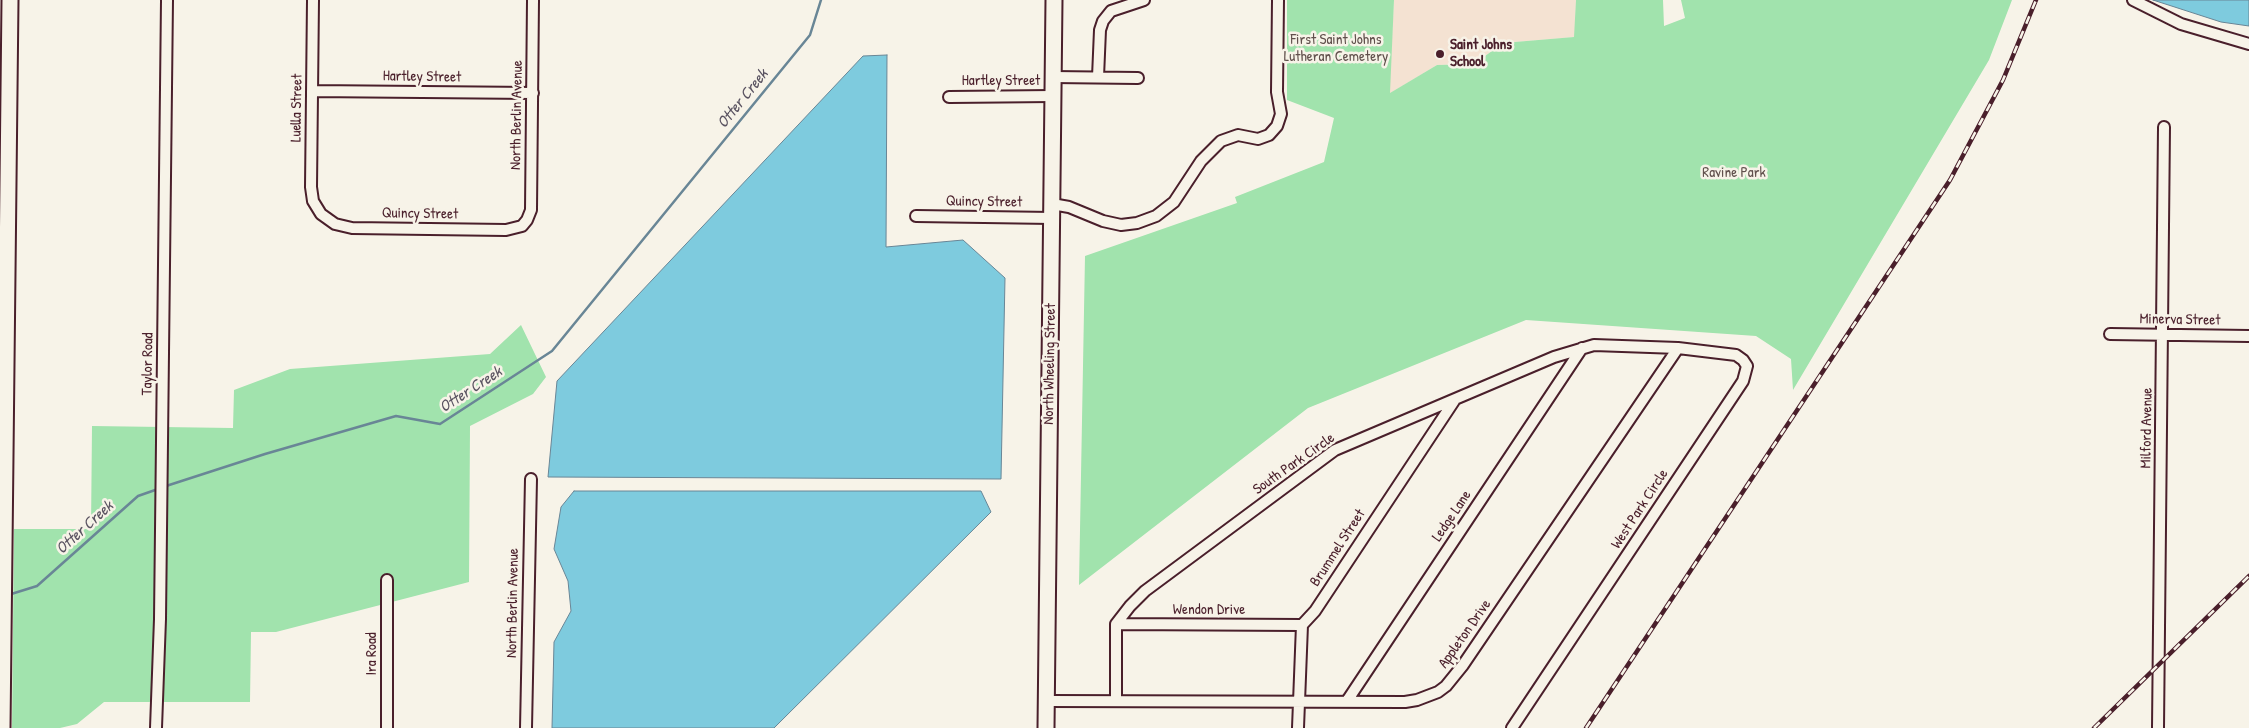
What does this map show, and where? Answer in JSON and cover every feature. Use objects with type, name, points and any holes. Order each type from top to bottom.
[{"type":"street","points":[[2,728],[4,168],[10,0]]},
{"type":"street","name":"Taylor Road","points":[[156,728],[160,619],[166,0]]},
{"type":"street","name":"Luella Street","points":[[313,0],[311,187],[314,201],[321,214]]},
{"type":"street","name":"North Berlin Avenue","points":[[521,227],[527,220],[531,210],[533,0]]},
{"type":"street","name":"North Wheeling Street","points":[[1046,728],[1054,0]]},
{"type":"street","points":[[1098,77],[1100,30],[1103,21],[1111,10],[1144,0]]},
{"type":"street","name":"Quincy Street","points":[[916,216],[1052,211],[1069,207],[1103,221],[1121,225],[1137,223],[1156,216],[1174,202],[1201,161],[1221,140],[1238,135],[1258,139],[1269,135],[1277,126],[1281,114],[1277,92],[1278,0]]},
{"type":"street","points":[[2133,0],[2181,24],[2249,44]]},
{"type":"street","points":[[1053,77],[1138,78]]},
{"type":"street","name":"Hartley Street","points":[[312,91],[532,94]]},
{"type":"street","name":"Hartley Street","points":[[949,96],[1053,96]]},
{"type":"street","name":"Milford Avenue","points":[[2158,728],[2164,128]]},
{"type":"street","name":"Quincy Street","points":[[321,214],[335,224],[352,228],[506,230],[521,227]]},
{"type":"street","name":"Minerva Street","points":[[2110,334],[2249,336]]},
{"type":"street","name":"South Park Circle","points":[[1116,624],[1145,591],[1335,450],[1554,357],[1582,348],[1604,344],[1678,348]]},
{"type":"street","name":"Ledge Lane","points":[[1348,702],[1582,348]]},
{"type":"street","name":"Appleton Drive","points":[[1047,701],[1348,702],[1411,701],[1431,695],[1446,686],[1463,665],[1678,348]]},
{"type":"street","name":"West Park Circle","points":[[1512,728],[1743,381],[1747,366],[1736,355],[1678,348]]},
{"type":"street","name":"Brummel Street","points":[[1302,625],[1315,611],[1454,400]]},
{"type":"street","name":"North Berlin Avenue","points":[[526,728],[531,479]]},
{"type":"street","name":"Ira Road","points":[[387,580],[387,728]]},
{"type":"street","points":[[1116,624],[1116,700]]},
{"type":"street","name":"Wendon Drive","points":[[1116,624],[1302,625]]},
{"type":"street","points":[[1298,728],[1302,625]]},
{"type":"shaded area","name":"Saint Johns School","points":[[1394,0],[1576,0],[1575,37],[1503,43],[1474,64],[1437,65],[1389,94]]},
{"type":"green space","name":"Ravine Park","points":[[1287,0],[1394,0],[1390,93],[1437,65],[1474,64],[1503,43],[1574,37],[1576,0],[1663,0],[1664,26],[1685,18],[1681,0],[2012,0],[1989,60],[1793,390],[1791,359],[1756,336],[1526,320],[1308,408],[1079,585],[1085,256],[1237,203],[1235,197],[1324,162],[1334,118],[1287,100]]},
{"type":"green space","points":[[521,325],[546,377],[533,394],[470,426],[469,582],[276,632],[251,632],[250,702],[104,702],[77,724],[60,728],[12,728],[14,529],[91,529],[92,426],[233,428],[234,390],[290,369],[490,354]]},
{"type":"water","points":[[2153,0],[2249,0],[2249,26],[2221,22]]},
{"type":"water","points":[[887,55],[886,247],[963,240],[1005,278],[1001,479],[548,477],[557,381],[863,56]]},
{"type":"water","points":[[574,491],[981,491],[991,512],[774,728],[552,728],[554,642],[571,611],[568,581],[554,549],[561,507]]},
{"type":"waterway","name":"Otter Creek","points":[[163,487],[265,454],[396,416],[440,424],[552,351],[810,35],[821,0]]},
{"type":"waterway","name":"Otter Creek","points":[[8,595],[37,586],[138,496],[158,489]]},
{"type":"railway","points":[[1586,728],[1950,180],[2003,80],[2036,0]]},
{"type":"railway","points":[[2094,728],[2249,576]]},
{"type":"place","name":"Saint Johns School","points":[[1440,54]]},
{"type":"park label","name":"First Saint Johns Lutheran Cemetery","points":[[1336,48]]}]
